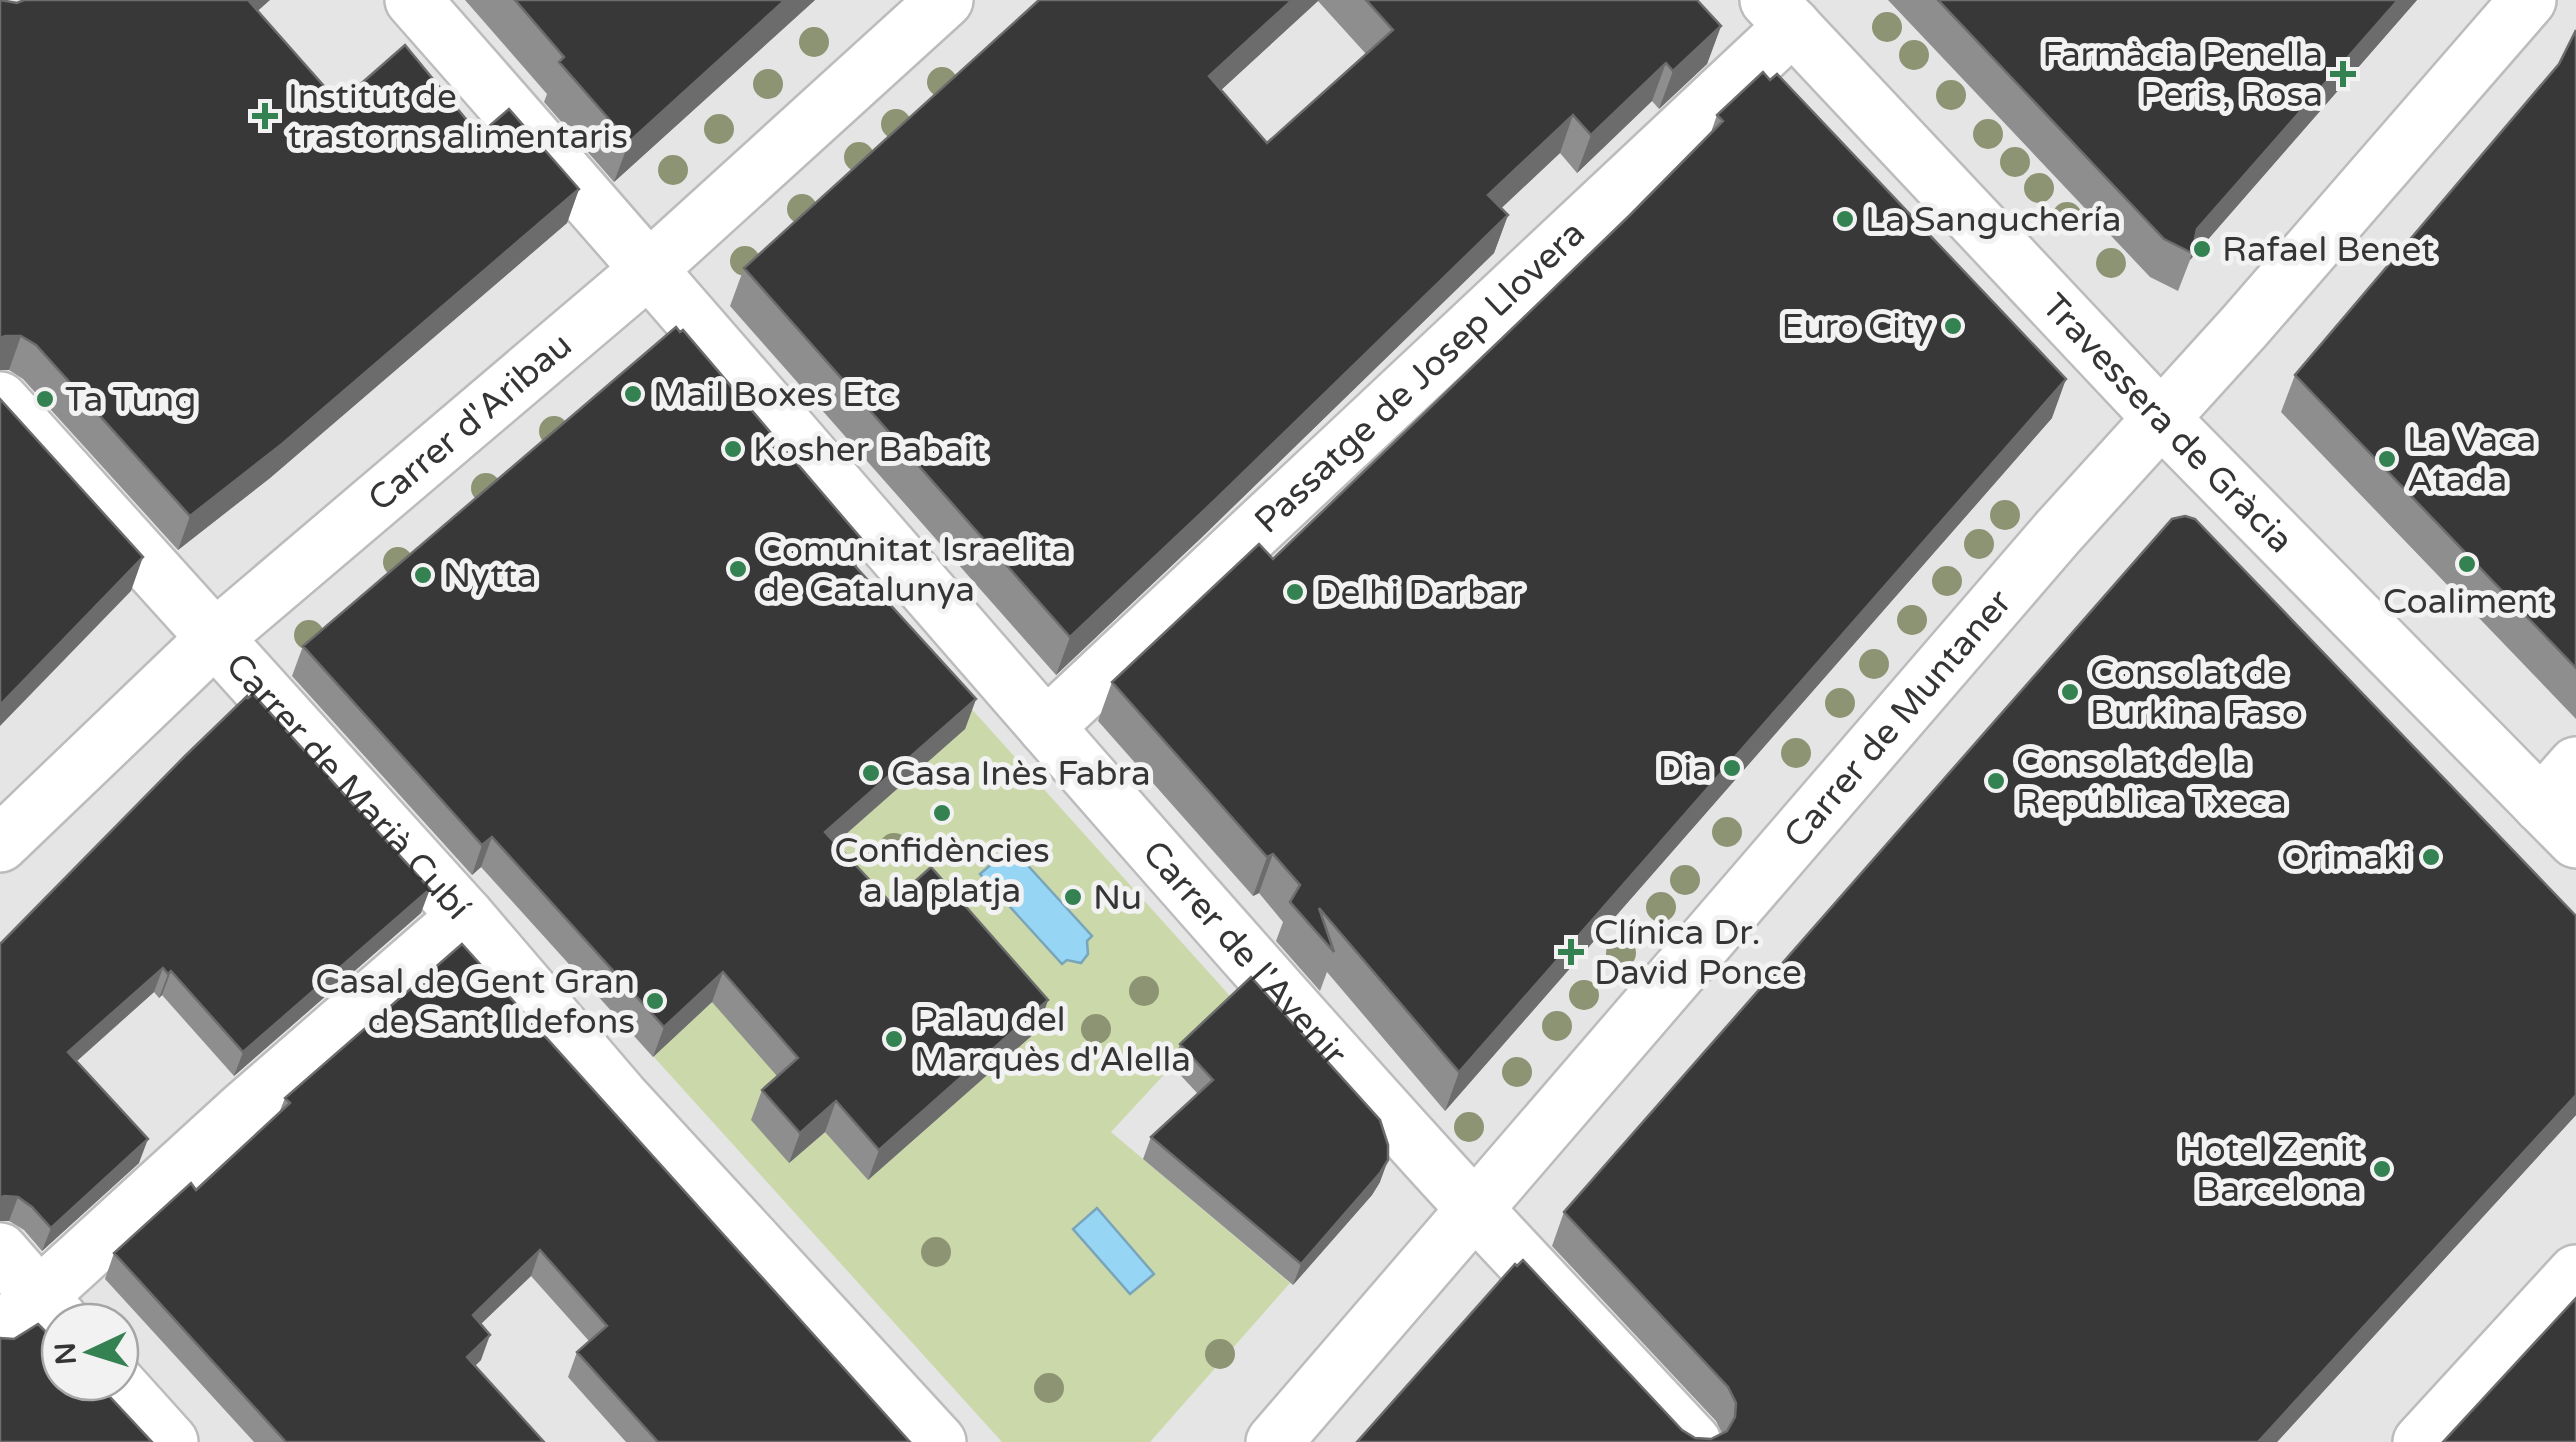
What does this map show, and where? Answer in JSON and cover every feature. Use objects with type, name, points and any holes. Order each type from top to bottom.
[{"type":"street","name":"Carrer de l'Avenir","points":[[413,0],[1046,727],[1473,1207],[1693,1442]]},
{"type":"street","name":"Carrer d'Aribau","points":[[0,844],[216,637],[648,270],[945,0]]},
{"type":"street","name":"Carrer de Muntaner","points":[[1274,1442],[1473,1207],[2528,0]]},
{"type":"street","name":"Travessera de Gràcia","points":[[1780,13],[2161,418],[2564,803]]},
{"type":"street","name":"Passatge de Josep Llovera","points":[[1046,727],[1780,13]]},
{"type":"street","name":"Carrer de Marià Cubí","points":[[0,400],[466,916],[620,1096],[938,1442]]},
{"type":"street","points":[[0,1251],[34,1317],[242,1110],[466,916]]},
{"type":"street","points":[[2421,1442],[2576,1272]]},
{"type":"street","points":[[134,1402],[170,1442]]},
{"type":"green space","points":[[851,575],[1239,1006],[1172,1066],[1111,1132],[1290,1283],[1150,1442],[1002,1442],[653,1056],[827,897]]},
{"type":"water","points":[[1011,847],[1092,936],[1087,941],[1088,954],[1081,963],[1067,960],[1062,964],[980,874]]},
{"type":"water","points":[[1097,1208],[1154,1274],[1130,1294],[1073,1229]]},
{"type":"building","points":[[0,0],[248,0],[339,103],[405,45],[479,135],[509,109],[579,189],[282,444],[190,516],[36,345],[21,336],[0,338]]},
{"type":"building","points":[[515,0],[785,0],[629,142],[559,62],[564,57]]},
{"type":"building","points":[[1039,0],[1292,0],[1209,76],[1267,143],[1393,30],[1366,0],[1697,0],[1721,26],[1673,71],[1666,63],[1591,135],[1573,115],[1488,195],[1508,215],[1070,637],[744,268]]},
{"type":"building","points":[[1938,0],[2398,0],[2197,229],[2192,253],[2164,239]]},
{"type":"building","points":[[2576,30],[2576,668],[2295,375],[2559,64]]},
{"type":"building","points":[[1763,72],[1770,80],[1777,74],[2066,379],[1459,1072],[1319,908],[1334,952],[1290,902],[1300,885],[1273,854],[1267,857],[1112,682],[1259,544],[1273,559],[1629,216],[1723,121],[1717,115]]},
{"type":"building","points":[[676,327],[680,332],[683,330],[865,543],[845,555],[976,699],[825,832],[891,903],[931,867],[1048,1000],[879,1150],[836,1101],[800,1133],[762,1090],[798,1058],[723,972],[664,1027],[492,837],[482,845],[303,646]]},
{"type":"building","points":[[0,399],[143,557],[0,705]]},
{"type":"building","points":[[2172,519],[2195,519],[2576,916],[2576,1095],[2258,1442],[1357,1442],[1515,1264],[1523,1260],[1682,1430],[1695,1438],[1711,1439],[1727,1431],[1735,1417],[1736,1403],[1728,1387],[1564,1212]]},
{"type":"building","points":[[253,694],[430,889],[243,1052],[171,971],[168,974],[163,968],[68,1052],[148,1139],[51,1228],[18,1197],[0,1198],[0,944],[184,757]]},
{"type":"building","points":[[462,944],[910,1442],[658,1442],[577,1352],[607,1326],[540,1250],[473,1315],[490,1335],[467,1357],[544,1442],[286,1442],[114,1253],[191,1183],[196,1190],[290,1103],[285,1098]]},
{"type":"building","points":[[1251,977],[1380,1120],[1388,1145],[1388,1160],[1380,1173],[1301,1264],[1151,1137],[1213,1080],[1180,1044]]},
{"type":"building","points":[[2576,1298],[2576,1442],[2443,1442]]},
{"type":"building","points":[[40,1326],[40,1402],[115,1402],[152,1442],[0,1442],[0,1338],[14,1339]]},
{"type":"place","name":"Farmàcia Penella Peris, Rosa","points":[[2343,74]]},
{"type":"place","name":"Institut de trastorns alimentaris","points":[[265,116]]},
{"type":"place","name":"La Sanguchería","points":[[1845,219]]},
{"type":"place","name":"Rafael Benet","points":[[2202,249]]},
{"type":"place","name":"Euro City","points":[[1953,326]]},
{"type":"place","name":"Mail Boxes Etc","points":[[633,394]]},
{"type":"place","name":"Ta Tung","points":[[45,399]]},
{"type":"place","name":"Kosher Babait","points":[[733,449]]},
{"type":"place","name":"La Vaca Atada","points":[[2387,459]]},
{"type":"place","name":"Coaliment","points":[[2467,564]]},
{"type":"place","name":"Comunitat Israelita de Catalunya","points":[[738,569]]},
{"type":"place","name":"Nytta","points":[[423,575]]},
{"type":"place","name":"Delhi Darbar","points":[[1295,592]]},
{"type":"place","name":"Consolat de Burkina Faso","points":[[2070,692]]},
{"type":"place","name":"Dia","points":[[1732,768]]},
{"type":"place","name":"Casa Inès Fabra","points":[[871,773]]},
{"type":"place","name":"Consolat de la República Txeca","points":[[1996,781]]},
{"type":"place","name":"Confidències a la platja","points":[[942,813]]},
{"type":"place","name":"Orimaki","points":[[2431,857]]},
{"type":"place","name":"Nu","points":[[1073,897]]},
{"type":"place","name":"Clínica Dr. David Ponce","points":[[1571,952]]},
{"type":"place","name":"Casal de Gent Gran de Sant Ildefons","points":[[655,1001]]},
{"type":"place","name":"Palau del Marquès d'Alella","points":[[894,1039]]},
{"type":"place","name":"Hotel Zenit Barcelona","points":[[2382,1169]]}]
